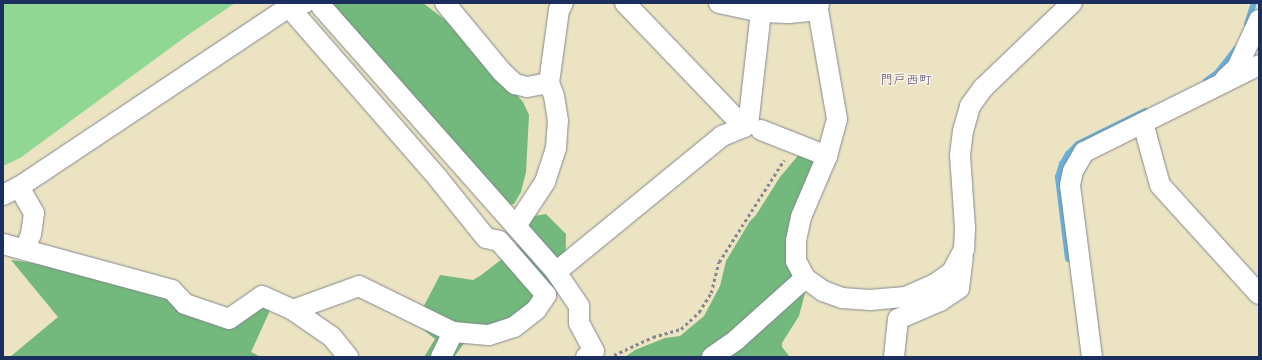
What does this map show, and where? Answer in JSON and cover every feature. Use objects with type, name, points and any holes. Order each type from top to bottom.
[{"type":"street","points":[[445,3],[502,72],[515,84],[526,87],[549,83]]},
{"type":"street","points":[[516,226],[544,182],[556,148],[558,121],[554,96],[549,83],[559,10],[563,3]]},
{"type":"street","points":[[625,3],[752,128],[827,156]]},
{"type":"street","points":[[719,3],[761,12],[789,13],[819,7],[837,119],[827,156],[802,217],[796,242],[796,260],[805,278],[823,291],[842,298],[870,300],[906,296],[935,284],[952,272],[964,249]]},
{"type":"street","points":[[900,353],[898,319],[940,301],[958,288],[964,249],[965,228],[960,155],[962,131],[970,106],[983,88],[1072,3]]},
{"type":"street","points":[[25,250],[31,234],[34,213],[11,191],[311,4]]},
{"type":"street","points":[[311,4],[388,84],[556,272],[579,306],[579,323],[590,354]]},
{"type":"street","points":[[293,310],[359,286],[453,332],[489,335],[514,327],[536,310],[546,295],[499,241],[486,238],[438,178],[311,4]]},
{"type":"street","points":[[752,128],[749,116],[761,12]]},
{"type":"street","points":[[1216,87],[1237,68],[1259,20]]},
{"type":"street","points":[[1092,357],[1070,185],[1073,171],[1084,152],[1258,68]]},
{"type":"street","points":[[1142,123],[1160,185],[1259,294]]},
{"type":"street","points":[[556,272],[722,136],[752,128]]},
{"type":"street","points":[[3,244],[172,290],[185,304],[229,319],[262,296],[293,310],[332,337],[348,357]]},
{"type":"street","points":[[712,357],[736,340],[805,278]]},
{"type":"street","points":[[441,357],[453,332]]},
{"type":"path","points":[[590,354],[613,355],[653,337],[680,329],[699,312],[711,293],[719,262],[774,174],[788,155]]},
{"type":"green space","points":[[3,3],[235,3],[188,35],[20,158],[3,166]]},
{"type":"green space","points":[[332,3],[423,3],[448,22],[480,51],[523,102],[529,115],[526,172],[521,192],[514,204],[507,206],[338,18]]},
{"type":"green space","points":[[801,152],[814,159],[814,163],[787,257],[805,293],[799,316],[782,343],[782,347],[790,357],[625,357],[635,350],[665,338],[680,336],[704,316],[720,286],[726,261],[750,221],[756,215],[780,177]]},
{"type":"green space","points":[[546,214],[566,234],[565,280],[561,286],[520,334],[465,342],[454,357],[424,357],[435,339],[415,323],[440,275],[473,280],[480,276],[515,249],[534,216]]},
{"type":"green space","points":[[11,260],[92,271],[213,316],[272,306],[251,352],[261,357],[10,357],[58,317]]},
{"type":"waterway","points":[[1247,24],[1254,3]]},
{"type":"waterway","points":[[1206,81],[1217,73],[1236,49]]},
{"type":"waterway","points":[[1068,259],[1058,177],[1062,164],[1068,154],[1078,144],[1145,111]]},
{"type":"district","name":"門戸西町","points":[[906,80]]}]
